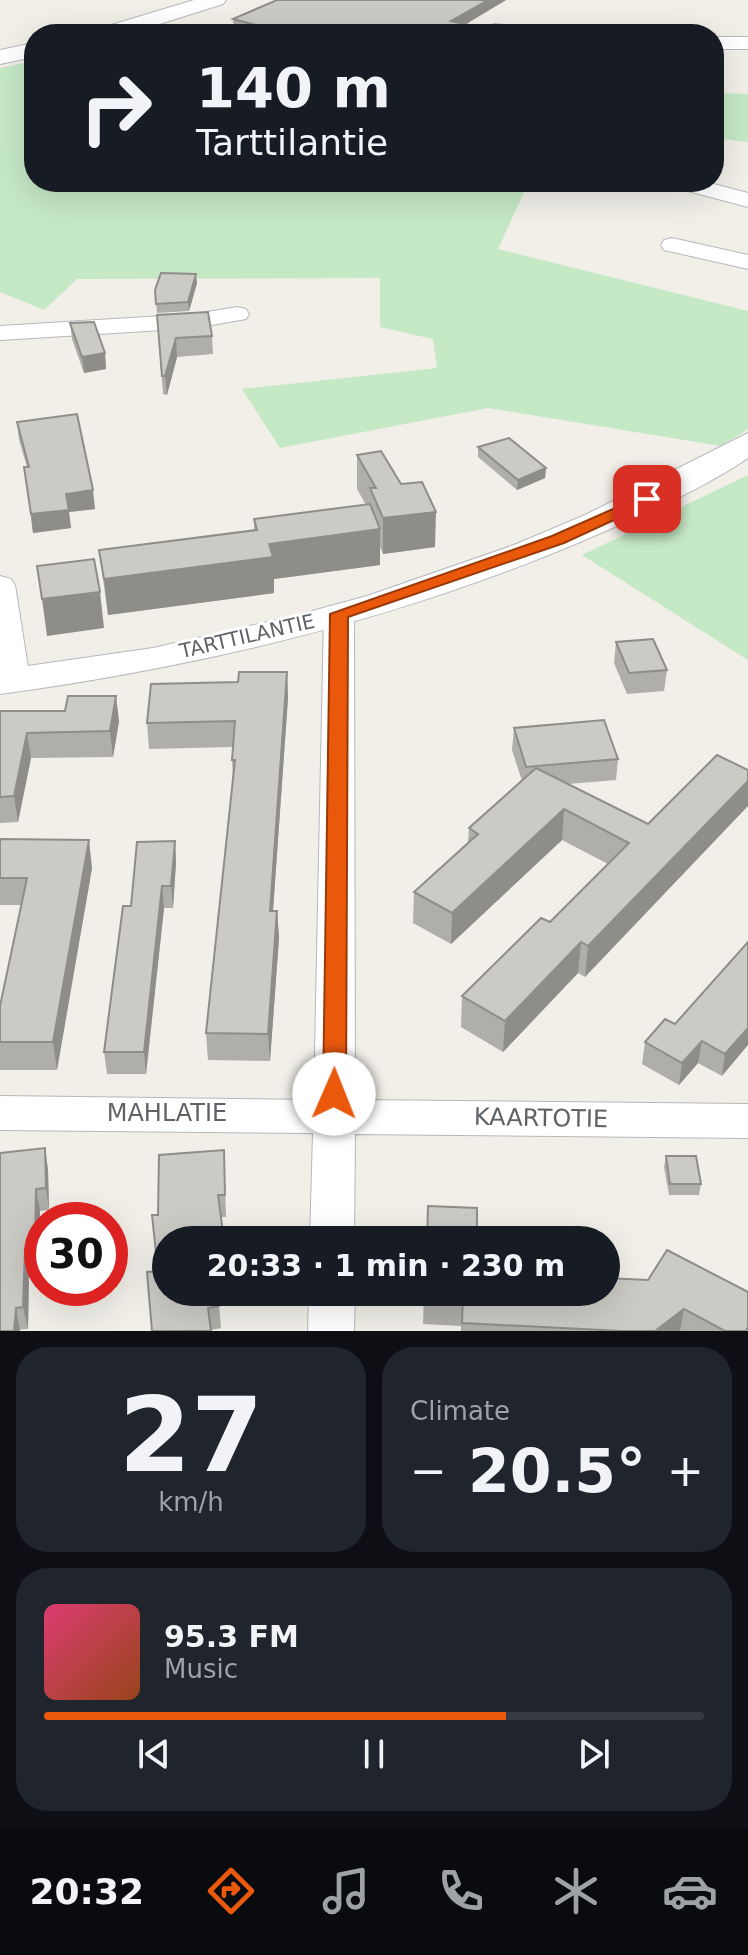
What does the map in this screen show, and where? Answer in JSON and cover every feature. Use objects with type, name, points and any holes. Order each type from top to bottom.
[{"type":"street","points":[[138,24],[216,0]]},
{"type":"street","points":[[724,43],[748,43]]},
{"type":"street","points":[[0,49],[24,50]]},
{"type":"street","points":[[0,57],[24,52]]},
{"type":"street","points":[[718,192],[748,200]]},
{"type":"street","points":[[672,245],[748,262]]},
{"type":"street","points":[[0,333],[195,321],[237,314]]},
{"type":"street","name":"TARTTILANTIE","points":[[7,681],[103,669],[339,614],[558,540],[638,503],[748,443]]},
{"type":"street","points":[[0,585],[7,681]]},
{"type":"street","points":[[332,1226],[340,848],[339,614]]},
{"type":"street","name":"MAHLATIE","points":[[0,1113],[334,1114]]},
{"type":"street","name":"KAARTOTIE","points":[[334,1114],[748,1121]]},
{"type":"street","points":[[331,1331],[332,1306]]},
{"type":"green space","points":[[24,63],[24,192],[524,192],[498,249],[748,311],[748,429],[721,446],[488,408],[280,448],[242,389],[437,368],[433,339],[380,327],[380,278],[77,279],[44,310],[0,292],[0,68]]},
{"type":"green space","points":[[724,93],[748,94],[748,142],[724,139]]},
{"type":"green space","points":[[748,475],[748,660],[582,555]]},
{"type":"building","points":[[277,0],[488,0],[451,21],[464,24],[252,24],[233,19]]},
{"type":"building","points":[[161,273],[196,274],[188,302],[156,304],[155,290]]},
{"type":"building","points":[[208,312],[212,336],[176,338],[165,376],[162,376],[157,315]]},
{"type":"building","points":[[94,322],[105,353],[82,357],[70,323]]},
{"type":"building","points":[[77,414],[93,490],[66,494],[69,510],[31,514],[24,467],[29,467],[17,422]]},
{"type":"building","points":[[509,438],[546,468],[518,480],[478,447]]},
{"type":"building","points":[[381,451],[401,484],[422,482],[436,512],[383,518],[370,488],[376,488],[357,455]]},
{"type":"building","points":[[370,504],[380,529],[269,544],[273,557],[104,579],[99,550],[257,530],[254,519]]},
{"type":"building","points":[[94,559],[100,592],[42,599],[37,566]]},
{"type":"building","points":[[653,639],[667,670],[629,673],[616,642]]},
{"type":"building","points":[[239,672],[287,672],[270,911],[277,911],[268,1034],[206,1033],[235,760],[232,760],[235,721],[147,723],[151,684],[238,682]]},
{"type":"building","points":[[68,696],[116,696],[110,731],[27,733],[14,796],[0,797],[0,711],[65,711]]},
{"type":"building","points":[[604,720],[618,759],[526,767],[514,728]]},
{"type":"building","points":[[717,755],[748,770],[748,781],[588,946],[581,942],[505,1021],[462,996],[541,918],[550,922],[629,843],[564,809],[452,913],[414,892],[478,834],[469,828],[536,768],[648,824]]},
{"type":"building","points":[[0,839],[89,840],[53,1042],[0,1042],[0,1006],[27,878],[0,878]]},
{"type":"building","points":[[175,841],[171,886],[162,886],[144,1052],[104,1052],[123,906],[131,906],[137,842]]},
{"type":"building","points":[[748,942],[748,1028],[725,1054],[702,1041],[682,1063],[645,1042],[665,1019],[675,1024]]},
{"type":"building","points":[[45,1148],[46,1188],[36,1189],[36,1202],[24,1202],[23,1307],[16,1308],[14,1331],[0,1331],[0,1153]]},
{"type":"building","points":[[224,1150],[225,1195],[218,1195],[222,1226],[153,1226],[152,1215],[158,1215],[159,1155]]},
{"type":"building","points":[[666,1156],[696,1156],[701,1184],[670,1184]]},
{"type":"building","points":[[428,1206],[477,1208],[477,1226],[427,1226]]},
{"type":"building","points":[[667,1250],[748,1292],[748,1327],[746,1331],[725,1331],[684,1309],[655,1331],[462,1323],[463,1306],[620,1306],[620,1279],[648,1280]]},
{"type":"building","points":[[147,1272],[152,1272],[152,1306],[219,1306],[208,1308],[211,1331],[152,1331]]},
{"type":"route","points":[[334,1094],[340,848],[339,614],[487,567],[558,540],[647,499]]}]
